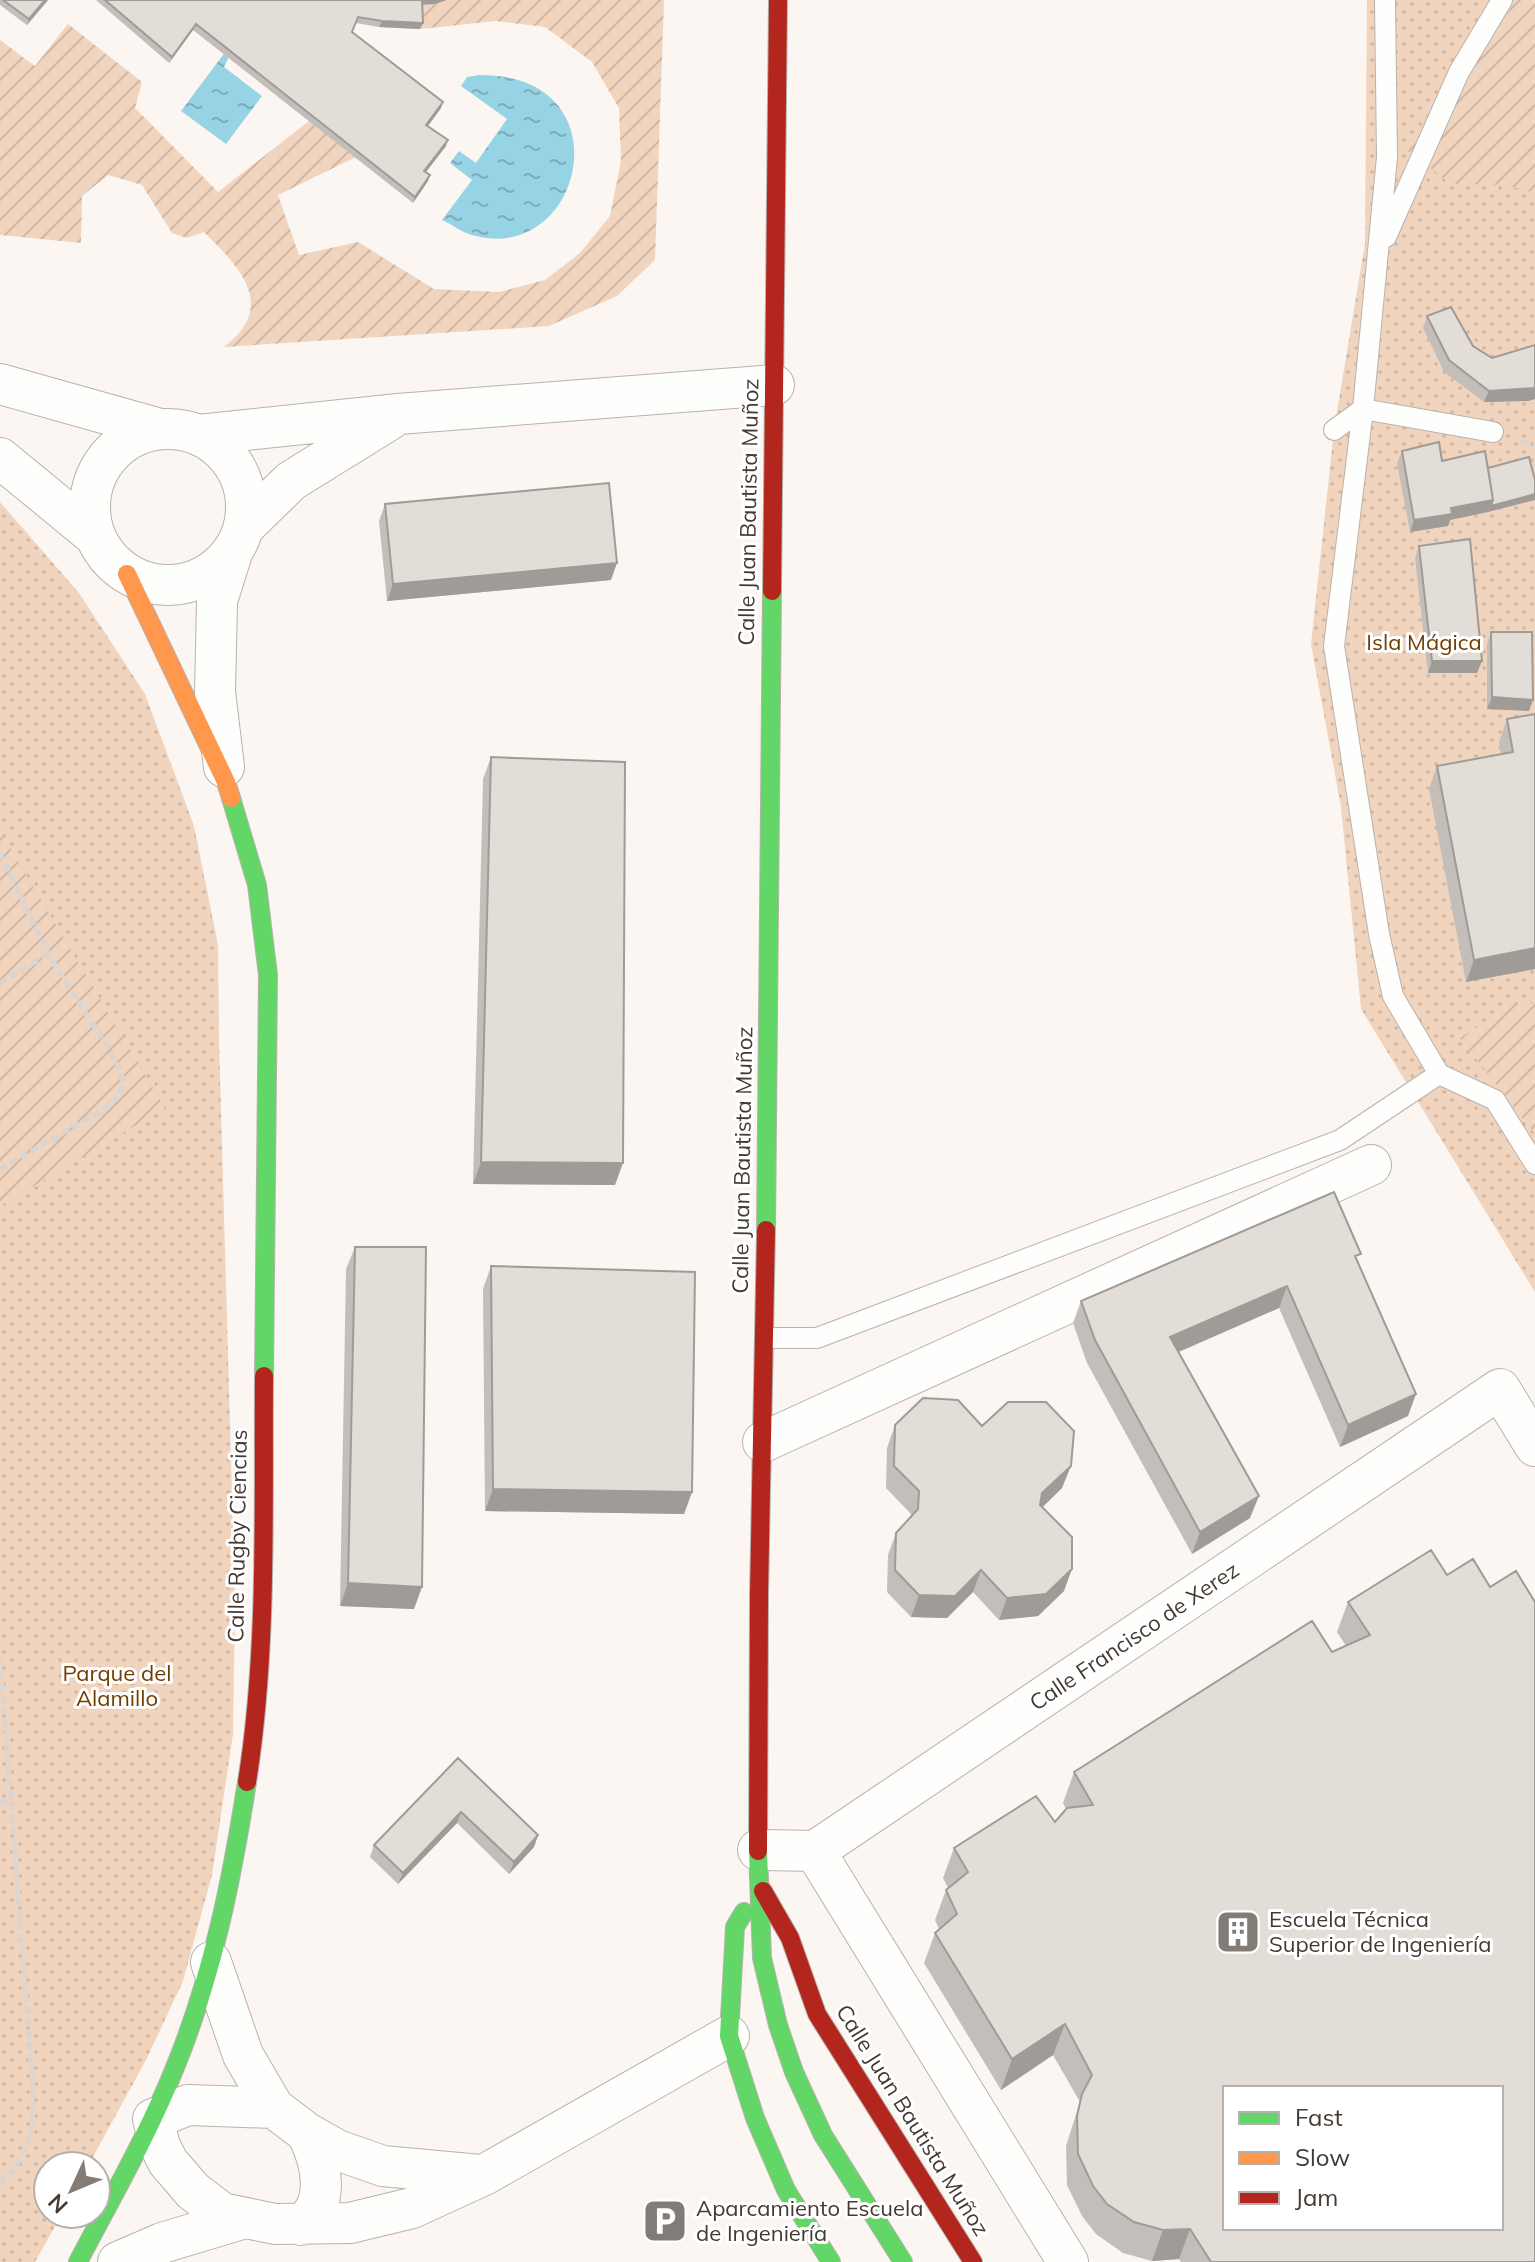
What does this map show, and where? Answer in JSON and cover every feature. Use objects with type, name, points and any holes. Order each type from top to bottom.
[{"type":"street","name":"Calle Juan Bautista Muñoz","points":[[778,0],[759,1868],[790,1938],[817,2014],[973,2262]]},
{"type":"street","points":[[0,384],[160,429],[199,435],[398,414],[774,385]]},
{"type":"street","points":[[0,458],[95,536],[108,557],[127,574],[150,583],[173,585],[197,579],[217,567],[238,538],[291,481],[398,414]]},
{"type":"street","points":[[95,536],[90,512],[92,488],[101,466],[116,448],[136,435],[160,429]]},
{"type":"street","points":[[199,435],[225,455],[242,483],[246,505],[217,601],[215,692],[226,782]]},
{"type":"street","name":"Calle Rugby Ciencias","points":[[78,2262],[153,2119],[177,2063],[211,1962],[234,1867],[253,1746],[262,1558],[268,975],[257,885],[226,782],[127,574]]},
{"type":"street","points":[[763,1442],[1371,1165]]},
{"type":"street","name":"Calle Francisco de Xerez","points":[[815,1851],[1500,1389],[1535,1446]]},
{"type":"street","points":[[759,1868],[815,1851],[1068,2262]]},
{"type":"street","points":[[759,1868],[735,1927],[729,2036],[755,2118],[786,2190],[831,2262]]},
{"type":"street","points":[[759,1868],[762,1958],[778,2025],[794,2072],[823,2135],[903,2262]]},
{"type":"street","points":[[211,1962],[243,2055],[274,2108],[307,2133],[337,2150],[383,2166],[484,2175]]},
{"type":"street","points":[[274,2108],[188,2105],[153,2119],[168,2162],[193,2191],[222,2213],[275,2224],[350,2223],[412,2208],[484,2175],[729,2036]]},
{"type":"street","points":[[301,2225],[314,2212],[321,2181],[318,2155],[307,2133]]},
{"type":"street","points":[[118,2262],[162,2243],[245,2218]]},
{"type":"lane","points":[[1385,0],[1387,157],[1363,409],[1334,646],[1379,934],[1393,996],[1439,1074],[1495,1100],[1535,1164]]},
{"type":"lane","points":[[1378,256],[1459,72],[1502,0]]},
{"type":"lane","points":[[1334,430],[1363,409],[1493,432]]},
{"type":"lane","points":[[765,1338],[817,1338],[1340,1140],[1439,1074]]},
{"type":"path","points":[[0,853],[48,954],[115,1059],[123,1079],[119,1096],[105,1109],[0,1169]]},
{"type":"path","points":[[0,983],[48,954]]},
{"type":"path","points":[[0,1659],[34,2101],[30,2143],[0,2184]]},
{"type":"path","points":[[0,1804],[12,1797]]},
{"type":"green space","points":[[447,0],[664,0],[655,260],[617,296],[549,326],[224,347],[240,332],[249,315],[251,302],[242,276],[204,232],[187,238],[172,233],[142,185],[108,175],[82,196],[81,243],[0,235],[0,40],[35,66],[68,24],[142,82],[135,108],[218,192],[309,121],[356,157],[278,195],[299,255],[358,242],[434,289],[499,292],[545,280],[580,253],[610,216],[621,161],[619,108],[592,62],[545,27],[496,21],[421,29],[420,5]]},
{"type":"green space","name":"Isla Mágica","points":[[1367,0],[1535,0],[1535,1292],[1361,1009],[1341,807],[1311,644],[1334,430],[1365,243]]},
{"type":"green space","points":[[1516,0],[1535,0],[1535,193],[1506,185],[1451,184],[1408,151],[1474,66]]},
{"type":"green space","name":"Parque del Alamillo","points":[[0,502],[79,593],[145,694],[194,826],[218,945],[235,1598],[233,1734],[212,1875],[183,1981],[146,2060],[97,2150],[32,2150],[32,2230],[53,2230],[35,2262],[0,2262]]},
{"type":"green space","points":[[0,831],[165,1108],[0,1206]]},
{"type":"green space","points":[[1535,1003],[1535,1134],[1460,1038],[1511,1005]]},
{"type":"water","points":[[241,31],[224,67],[262,96],[226,144],[181,111]]},
{"type":"water","points":[[479,75],[526,83],[556,104],[572,133],[574,165],[563,197],[543,222],[513,237],[476,236],[442,220],[472,180],[450,163],[459,151],[476,163],[507,119],[461,86],[467,77]]},
{"type":"building","points":[[3,0],[45,0],[29,19]]},
{"type":"building","points":[[105,0],[422,0],[423,23],[358,17],[352,32],[443,102],[426,125],[448,140],[424,171],[430,175],[415,197],[196,24],[172,57]]},
{"type":"building","points":[[1451,307],[1473,346],[1492,358],[1535,345],[1535,388],[1489,391],[1449,360],[1427,316]]},
{"type":"building","points":[[1439,442],[1442,461],[1485,451],[1493,500],[1451,508],[1452,514],[1414,520],[1402,451]]},
{"type":"building","points":[[1529,457],[1535,494],[1491,506],[1493,500],[1488,468]]},
{"type":"building","points":[[609,483],[617,563],[393,584],[385,504]]},
{"type":"building","points":[[1470,539],[1482,661],[1432,661],[1419,546]]},
{"type":"building","points":[[1491,632],[1532,632],[1533,700],[1492,697]]},
{"type":"building","points":[[1535,714],[1535,948],[1474,960],[1437,766],[1513,752],[1507,719]]},
{"type":"building","points":[[491,757],[625,762],[623,1163],[481,1162]]},
{"type":"building","points":[[1334,1192],[1361,1254],[1355,1256],[1416,1394],[1348,1425],[1287,1286],[1170,1337],[1259,1496],[1200,1532],[1095,1340],[1081,1301]]},
{"type":"building","points":[[355,1247],[426,1247],[422,1587],[348,1583]]},
{"type":"building","points":[[491,1266],[695,1272],[692,1492],[493,1489]]},
{"type":"building","points":[[923,1398],[958,1400],[982,1426],[1008,1402],[1046,1402],[1074,1431],[1071,1466],[1042,1493],[1040,1505],[1072,1537],[1072,1569],[1046,1594],[1007,1598],[981,1570],[955,1596],[919,1595],[895,1570],[896,1533],[918,1509],[919,1491],[894,1466],[895,1425]]},
{"type":"building","name":"Escuela Técnica Superior de Ingeniería","points":[[1431,1550],[1447,1575],[1473,1559],[1490,1587],[1516,1571],[1535,1602],[1535,2262],[1211,2262],[1190,2229],[1163,2230],[1134,2222],[1107,2204],[1093,2186],[1078,2154],[1077,2116],[1082,2094],[1092,2075],[1065,2024],[1012,2059],[935,1933],[957,1914],[946,1890],[968,1872],[954,1848],[1036,1796],[1055,1822],[1067,1808],[1093,1805],[1074,1772],[1312,1621],[1332,1652],[1370,1635],[1348,1602]]},
{"type":"building","points":[[458,1758],[538,1835],[514,1862],[461,1812],[403,1873],[374,1845]]},
{"type":"traffic: fast","points":[[766,1230],[772,591]]},
{"type":"traffic: fast","points":[[231,798],[257,885],[268,975],[264,1376]]},
{"type":"traffic: fast","points":[[78,2262],[130,2165],[189,2031],[220,1925],[247,1782]]},
{"type":"traffic: fast","points":[[758,1851],[762,1958],[778,2025],[794,2072],[823,2135],[903,2262]]},
{"type":"traffic: fast","points":[[744,1912],[735,1927],[729,2036],[755,2118],[786,2190],[831,2262]]},
{"type":"traffic: slow","points":[[127,574],[231,798]]},
{"type":"traffic: jam","points":[[772,591],[778,0]]},
{"type":"traffic: jam","points":[[758,1851],[766,1230]]},
{"type":"traffic: jam","points":[[247,1782],[261,1631],[264,1376]]},
{"type":"traffic: jam","points":[[763,1891],[790,1938],[817,2014],[973,2262]]},
{"type":"place","name":"Escuela Técnica Superior de Ingeniería","points":[[1238,1932]]},
{"type":"place","name":"Aparcamiento Escuela de Ingeniería","points":[[665,2221]]}]
